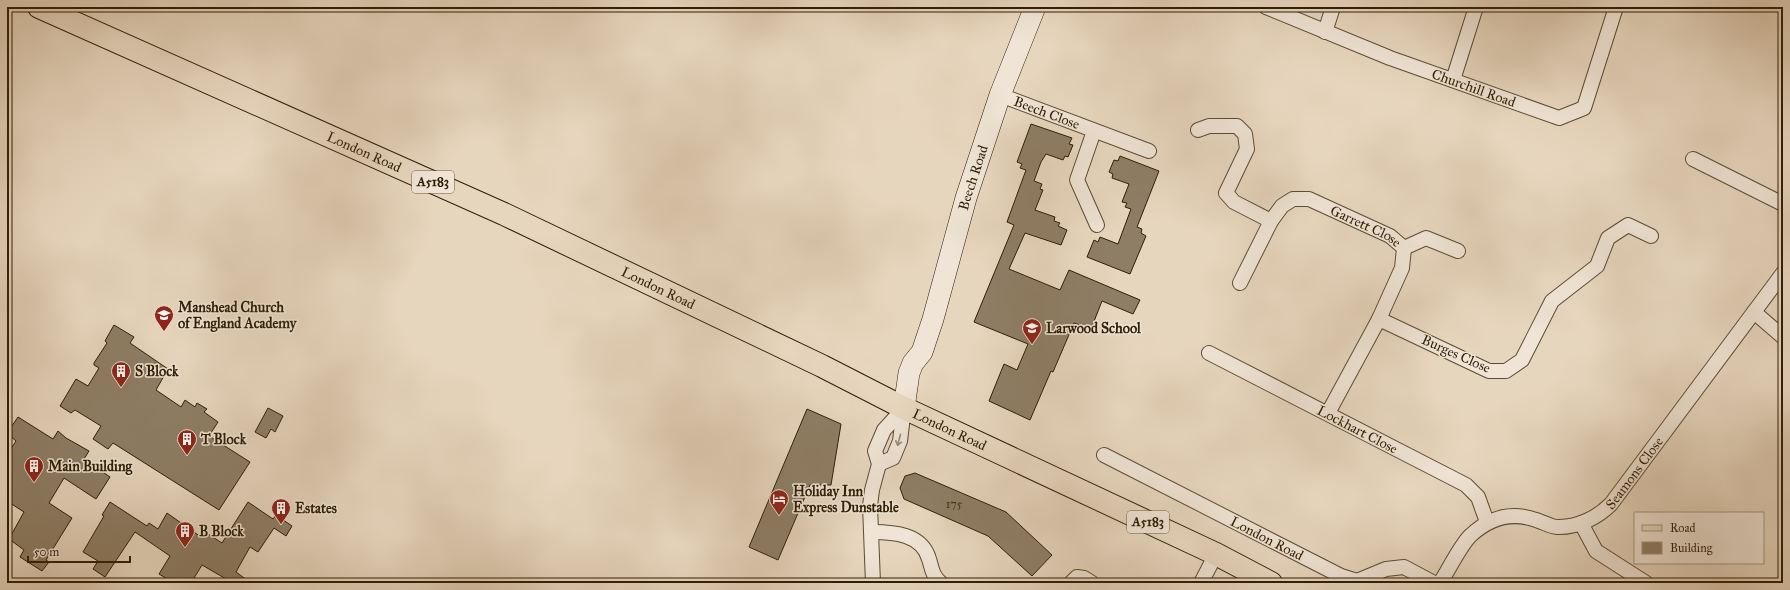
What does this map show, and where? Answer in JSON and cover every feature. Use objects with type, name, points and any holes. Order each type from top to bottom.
[{"type":"main road","name":"London Road","points":[[39,7],[504,214],[815,363],[904,408],[1216,554],[1271,583]]},
{"type":"street","name":"Beech Road","points":[[904,408],[909,373],[913,363],[922,352],[933,319],[966,198],[1000,95],[1035,7]]},
{"type":"street","name":"Churchill Road","points":[[1266,7],[1390,58],[1559,118],[1584,108],[1616,7]]},
{"type":"street","points":[[1325,32],[1333,7]]},
{"type":"street","points":[[1453,80],[1476,7]]},
{"type":"street","name":"Beech Close","points":[[1000,95],[1149,151]]},
{"type":"street","points":[[1198,130],[1210,126],[1237,126],[1245,134],[1247,149],[1226,193],[1234,202],[1271,221]]},
{"type":"street","name":"Beech Close","points":[[1094,131],[1077,180],[1097,225]]},
{"type":"street","points":[[1693,159],[1783,204]]},
{"type":"street","name":"Garrett Close","points":[[1240,283],[1271,221],[1282,206],[1293,200],[1309,199],[1390,236],[1404,248],[1402,268],[1380,319],[1328,413]]},
{"type":"street","name":"Burges Close","points":[[1380,319],[1489,371],[1506,371],[1522,360],[1552,301],[1597,266],[1608,238],[1628,225],[1652,236]]},
{"type":"street","points":[[1404,248],[1426,238],[1458,251]]},
{"type":"street","name":"Seamons Close","points":[[1440,583],[1468,537],[1487,522],[1503,516],[1524,516],[1558,528],[1581,523],[1602,513],[1611,504],[1783,273]]},
{"type":"street","points":[[1754,312],[1783,337]]},
{"type":"street","name":"Lockhart Close","points":[[1210,353],[1466,485],[1478,497],[1487,522]]},
{"type":"street","points":[[879,464],[893,458],[900,441],[904,408]]},
{"type":"street","points":[[873,583],[871,501],[872,490],[879,464],[875,451],[884,430],[904,408]]},
{"type":"street","name":"London Road","points":[[1104,455],[1341,576],[1357,581],[1386,569],[1404,567],[1434,583]]},
{"type":"street","points":[[1581,523],[1596,551],[1646,583]]},
{"type":"street","points":[[872,532],[898,533],[910,537],[924,548],[930,559],[934,576],[941,583]]},
{"type":"street","points":[[1201,583],[1216,554]]},
{"type":"street","points":[[1071,583],[1077,577],[1084,578],[1092,583]]},
{"type":"building","points":[[1031,124],[1072,138],[1069,144],[1073,145],[1068,157],[1065,156],[1063,160],[1046,154],[1041,162],[1034,181],[1042,184],[1040,189],[1043,190],[1035,210],[1055,217],[1054,221],[1060,223],[1058,226],[1067,230],[1061,245],[1025,233],[1009,269],[1060,290],[1069,270],[1140,300],[1133,314],[1102,301],[1091,329],[1074,323],[1030,420],[989,401],[1004,364],[1017,370],[1028,344],[974,322],[1014,225],[1007,222],[1026,170],[1020,168],[1022,164],[1017,162]]},
{"type":"building","points":[[1120,156],[1159,171],[1137,227],[1142,229],[1141,233],[1146,236],[1130,274],[1087,257],[1094,240],[1098,242],[1100,237],[1118,244],[1131,209],[1125,207],[1127,203],[1122,202],[1129,184],[1112,178],[1113,174],[1109,172],[1114,160],[1118,161]]},
{"type":"building","points":[[114,325],[134,337],[130,343],[168,369],[156,390],[181,407],[185,400],[195,407],[197,403],[207,409],[204,412],[218,422],[209,436],[250,462],[219,510],[113,443],[108,449],[93,439],[101,426],[75,410],[71,413],[60,406],[76,379],[88,386],[99,368],[94,365],[94,363],[107,343],[105,341]]},
{"type":"building","points":[[268,408],[283,416],[275,432],[271,429],[266,438],[255,432]]},
{"type":"building","name":"Holiday Inn Express Dunstable","points":[[807,409],[841,424],[831,485],[810,485],[778,560],[749,547]]},
{"type":"building","name":"Main Building","points":[[18,417],[53,439],[58,431],[66,438],[89,451],[84,459],[110,477],[96,499],[64,478],[49,503],[72,518],[46,560],[49,562],[42,571],[20,557],[24,550],[9,539],[24,512],[7,501],[7,455],[16,441],[7,433]]},
{"type":"building","points":[[915,473],[1006,512],[1052,555],[1032,576],[988,536],[904,499],[900,488],[905,476]]},
{"type":"building","points":[[110,502],[147,526],[149,523],[158,529],[167,513],[201,537],[205,532],[222,543],[248,502],[273,519],[276,515],[292,526],[286,536],[274,528],[258,552],[250,547],[236,572],[251,583],[233,583],[202,565],[191,583],[174,583],[159,574],[170,556],[135,532],[105,577],[93,569],[98,561],[83,552],[104,516],[102,515]]},
{"type":"place","name":"Manshead Church of England Academy","points":[[164,332]]},
{"type":"place","name":"Larwood School","points":[[1032,345]]},
{"type":"place","name":"S Block","points":[[121,388]]},
{"type":"place","name":"T Block","points":[[187,456]]},
{"type":"place","name":"Main Building","points":[[34,483]]},
{"type":"place","name":"Holiday Inn Express Dunstable","points":[[779,516]]},
{"type":"place","name":"Estates","points":[[281,525]]},
{"type":"place","name":"B Block","points":[[185,548]]}]
